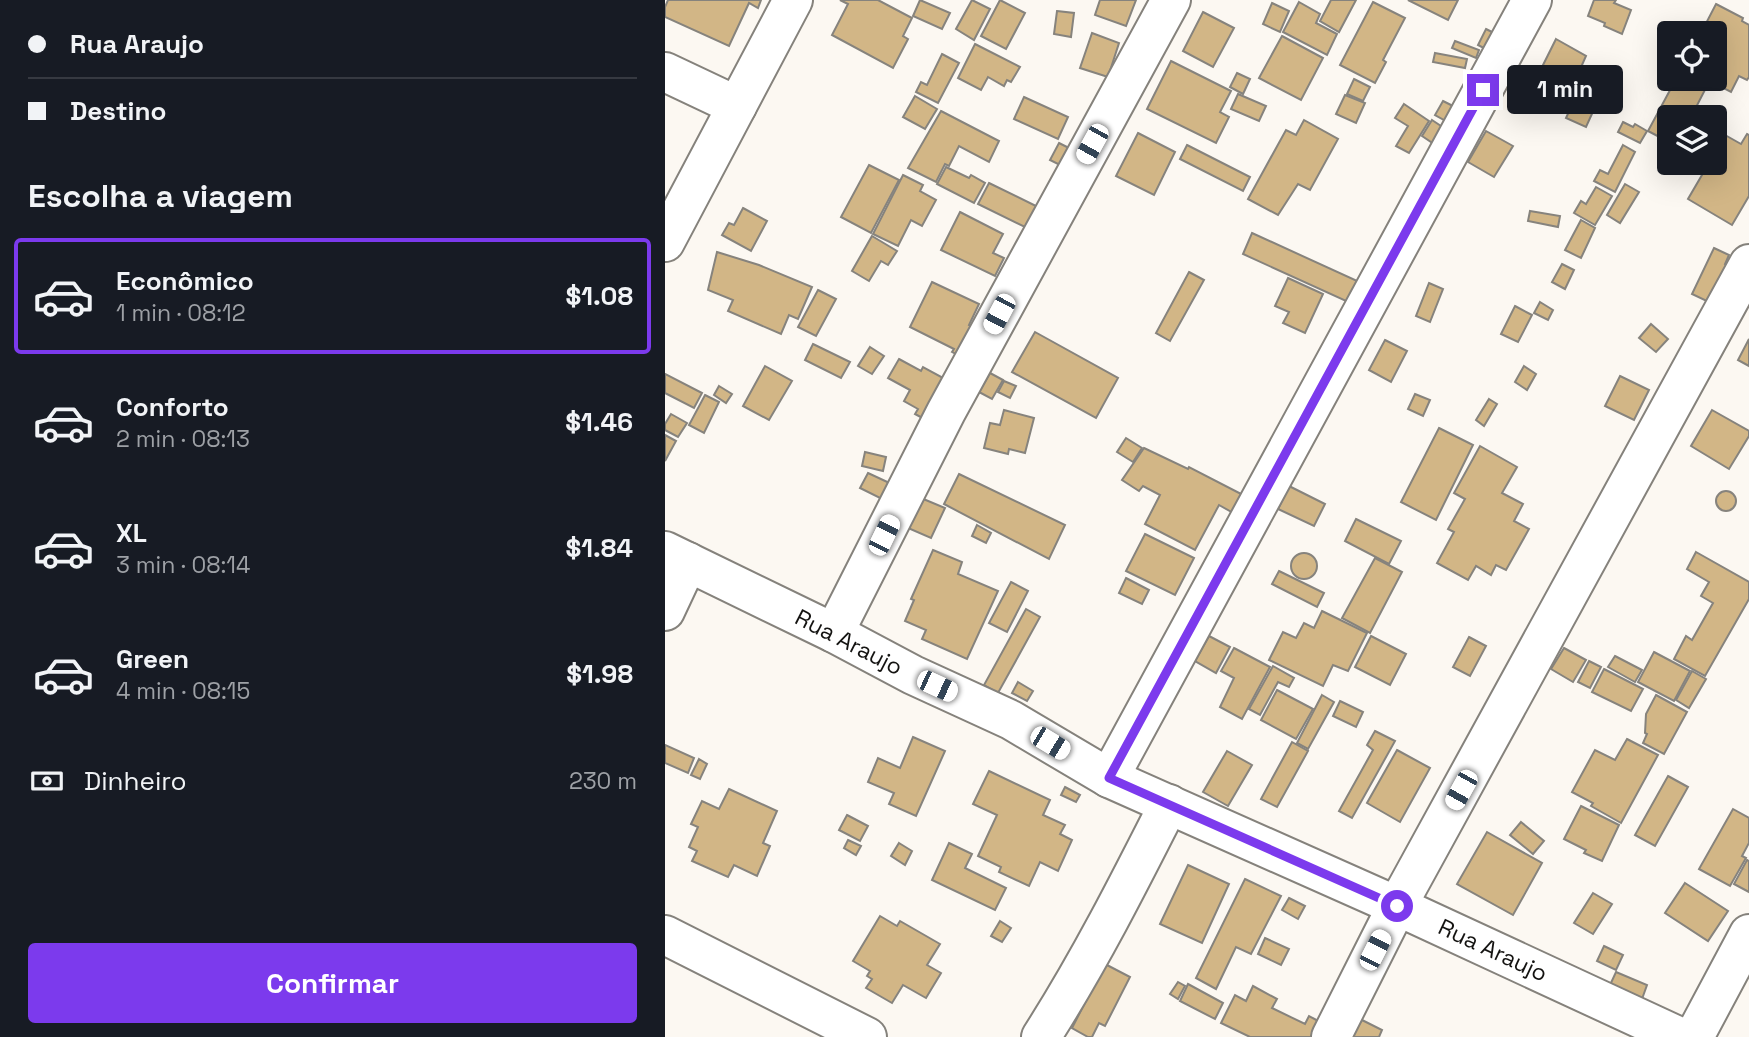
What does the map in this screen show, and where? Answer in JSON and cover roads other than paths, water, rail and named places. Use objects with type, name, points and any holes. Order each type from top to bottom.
[{"type":"street","points":[[665,242],[793,0]]},
{"type":"street","points":[[834,633],[946,412],[1171,0]]},
{"type":"street","points":[[1109,778],[1532,0]]},
{"type":"street","points":[[665,72],[737,106]]},
{"type":"street","points":[[1331,1037],[1397,906],[1749,264]]},
{"type":"street","points":[[665,611],[676,556]]},
{"type":"street","name":"Rua Araujo","points":[[676,556],[913,675],[1010,720],[1109,778],[1397,906],[1680,1037]]},
{"type":"street","points":[[1041,1037],[1108,921],[1169,804]]},
{"type":"street","points":[[1694,1037],[1749,934]]},
{"type":"street","points":[[665,935],[867,1037]]}]
